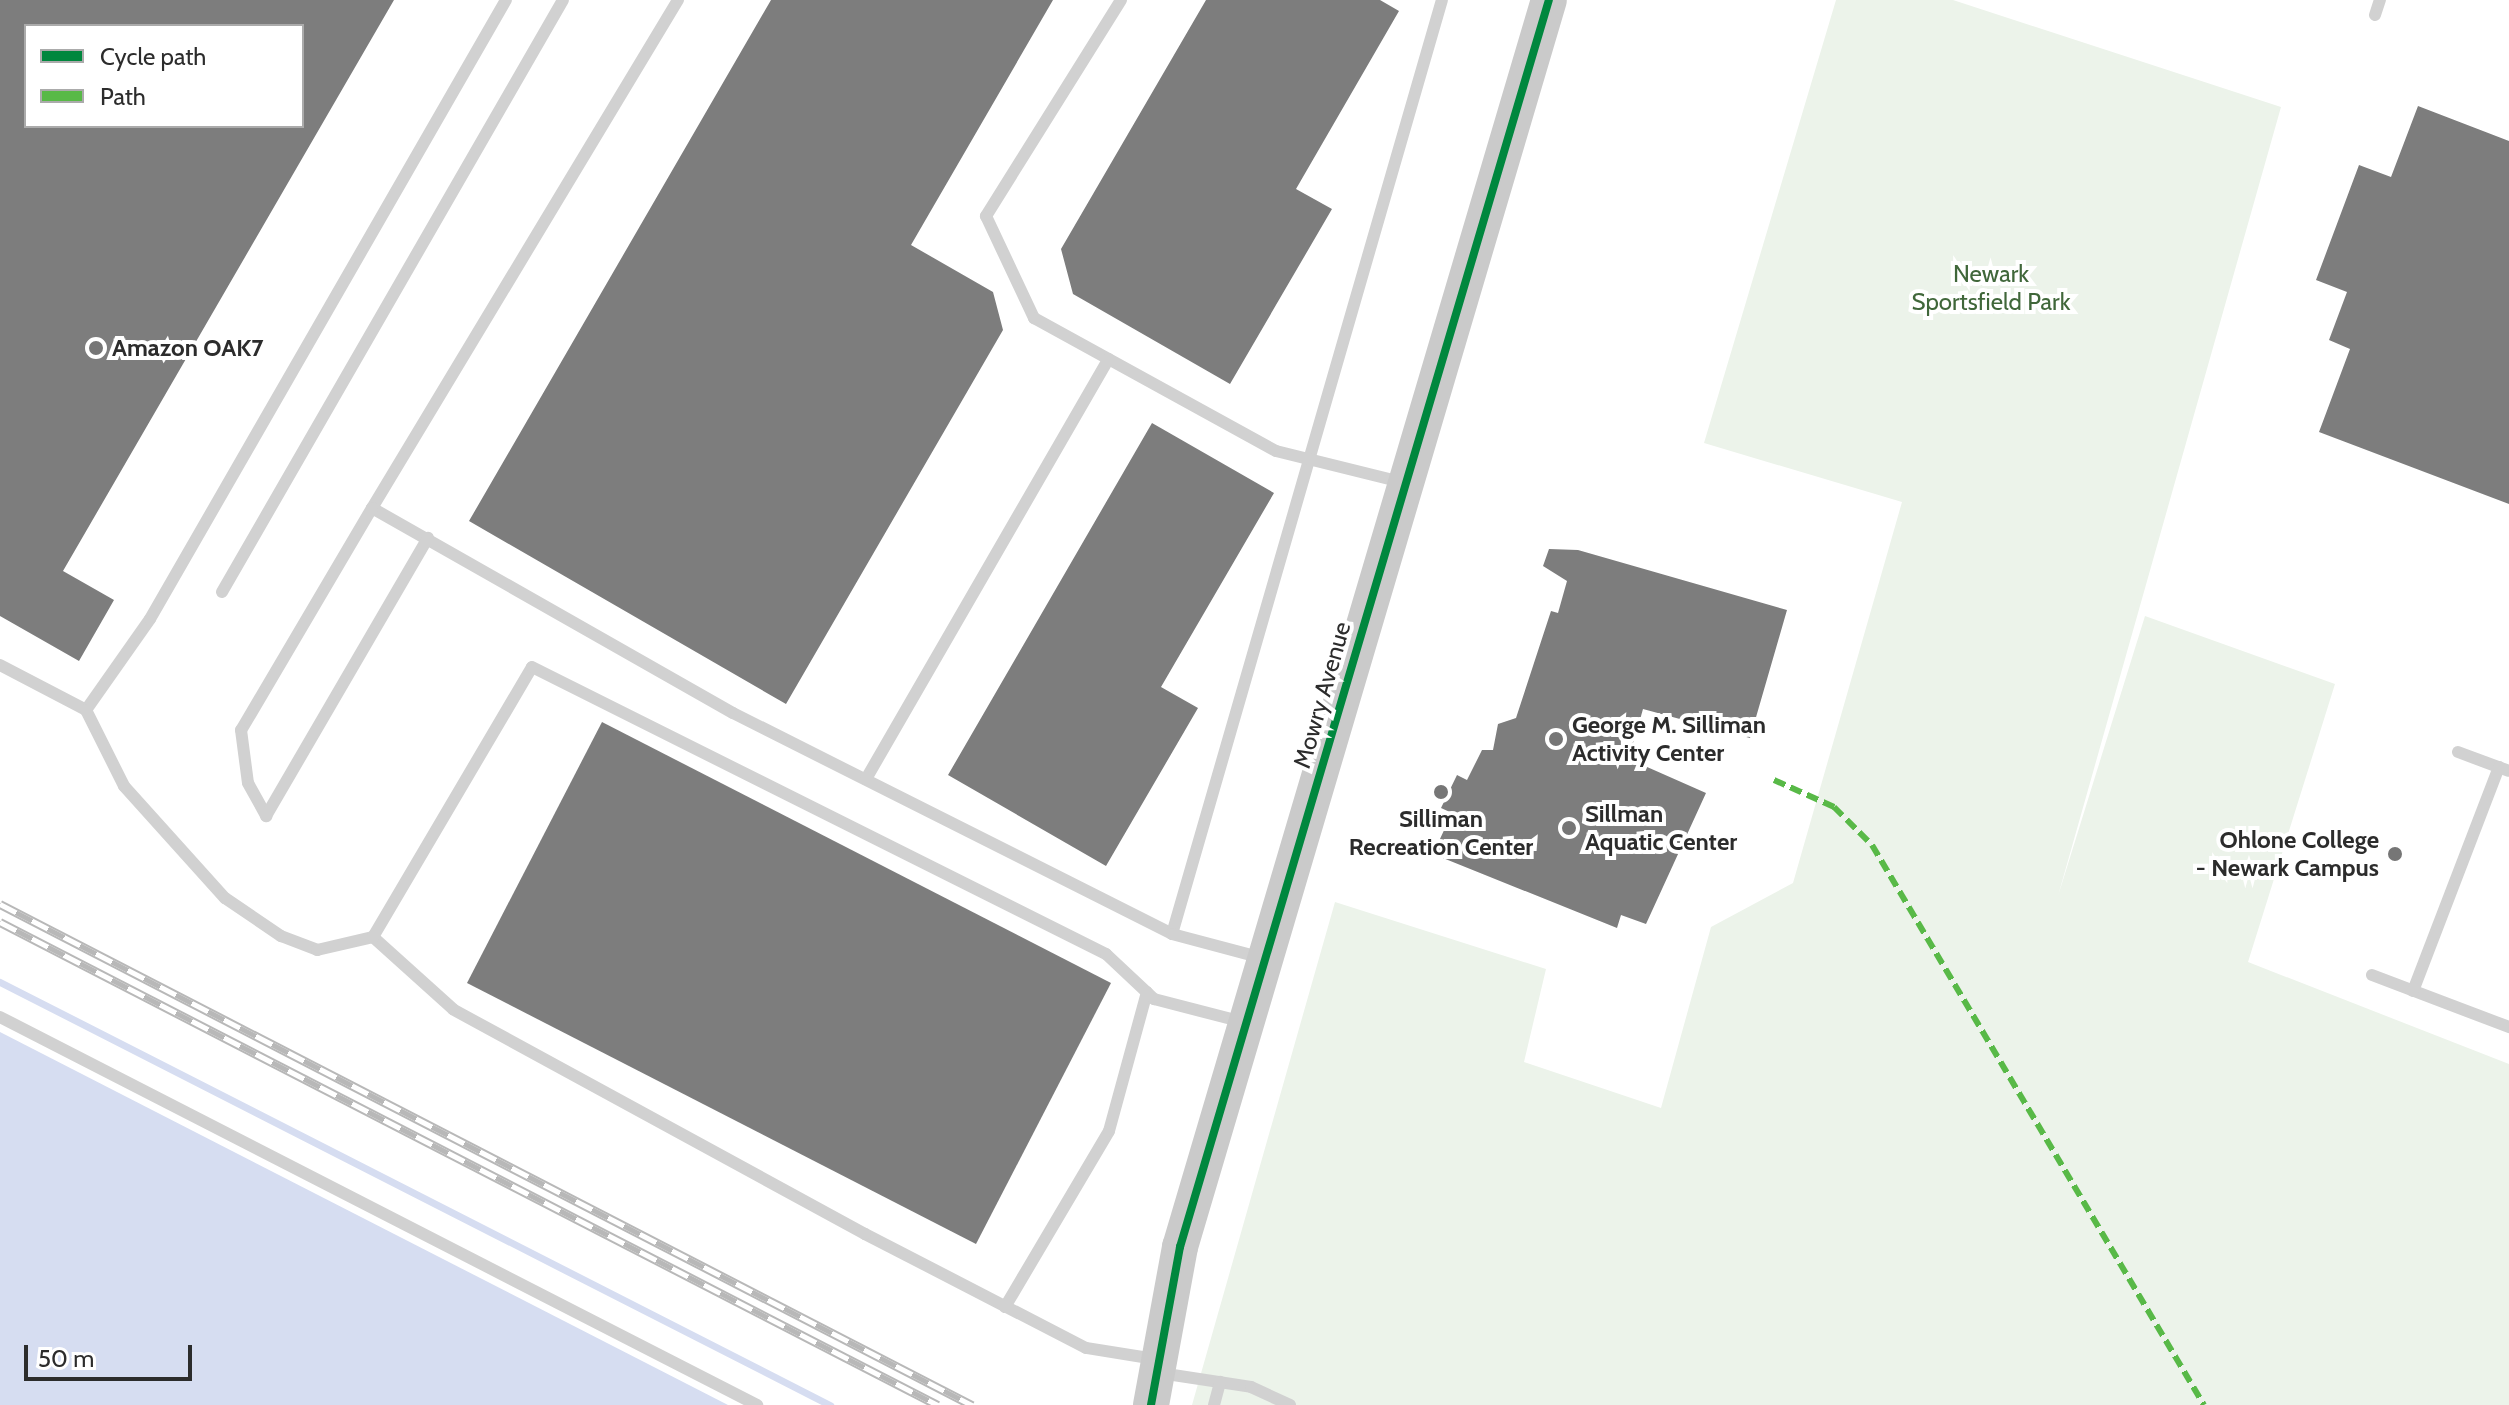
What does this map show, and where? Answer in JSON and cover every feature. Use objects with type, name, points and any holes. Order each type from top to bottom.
[{"type":"main road","name":"Mowry Avenue","points":[[1156,1379],[1180,1247],[1406,483],[1543,2]]},
{"type":"lane","points":[[86,710],[150,619],[506,0]]},
{"type":"lane","points":[[222,592],[563,0]]},
{"type":"lane","points":[[428,538],[266,816],[248,783],[241,730],[678,0]]},
{"type":"lane","points":[[1121,0],[986,216],[1034,318],[1276,451],[1406,483]]},
{"type":"lane","points":[[1172,934],[1442,0]]},
{"type":"lane","points":[[2375,15],[2380,0]]},
{"type":"lane","points":[[866,779],[1108,359]]},
{"type":"lane","points":[[372,508],[733,713],[1172,934],[1265,959]]},
{"type":"lane","points":[[0,665],[86,710],[124,786],[225,898],[281,936],[317,950],[373,937],[532,667],[1106,954],[1147,992],[1246,1022]]},
{"type":"lane","points":[[2413,991],[2504,769],[2458,752]]},
{"type":"lane","points":[[373,937],[453,1009],[1005,1307],[1156,1379],[1220,1382],[1290,1405]]},
{"type":"lane","points":[[2372,975],[2509,1027]]},
{"type":"lane","points":[[1005,1307],[1109,1131],[1147,992]]},
{"type":"lane","points":[[0,1017],[757,1405]]},
{"type":"lane","points":[[1214,1405],[1220,1382]]},
{"type":"green space","name":"Newark Sportsfield Park","points":[[1836,0],[1953,0],[2281,107],[2058,896],[2145,616],[2335,684],[2248,962],[2509,1064],[2509,1405],[1192,1405],[1335,902],[1546,969],[1524,1062],[1661,1108],[1711,927],[1793,883],[1902,502],[1704,443]]},
{"type":"water","points":[[0,1032],[728,1405],[0,1405]]},
{"type":"building","name":"Amazon OAK7","points":[[0,0],[394,0],[63,571],[114,600],[79,661],[0,616]]},
{"type":"building","points":[[771,0],[1053,0],[911,245],[993,292],[1003,330],[786,704],[469,521]]},
{"type":"building","points":[[1206,0],[1380,0],[1399,11],[1296,189],[1332,209],[1230,384],[1073,294],[1061,249]]},
{"type":"building","points":[[2418,106],[2509,141],[2509,504],[2319,432],[2350,349],[2329,340],[2347,292],[2316,280],[2359,165],[2391,177]]},
{"type":"building","points":[[1152,423],[1274,493],[1161,687],[1198,708],[1106,866],[948,775]]},
{"type":"building","name":"George M. Silliman Activity Center","points":[[1549,549],[1578,550],[1787,610],[1750,738],[1643,709],[1629,759],[1706,793],[1646,924],[1621,915],[1617,928],[1433,854],[1452,813],[1441,808],[1457,775],[1467,780],[1482,750],[1493,750],[1498,724],[1516,718],[1551,611],[1558,613],[1567,581],[1543,566]]},
{"type":"building","points":[[602,722],[1111,983],[976,1244],[467,983]]},
{"type":"waterway","points":[[0,982],[830,1405]]},
{"type":"railway","points":[[0,904],[972,1405]]},
{"type":"railway","points":[[0,922],[938,1405]]},
{"type":"marked path","points":[[1774,780],[1834,807],[1872,845],[2204,1405]]},
{"type":"cycle path","points":[[1151,1405],[1180,1247],[1549,0]]},
{"type":"place","name":"Amazon OAK7","points":[[96,348]]},
{"type":"place","name":"George M. Silliman Activity Center","points":[[1556,739]]},
{"type":"place","name":"Silliman Recreation Center","points":[[1441,792]]},
{"type":"place","name":"Sillman Aquatic Center","points":[[1569,828]]},
{"type":"place","name":"Ohlone College - Newark Campus","points":[[2395,854]]}]
